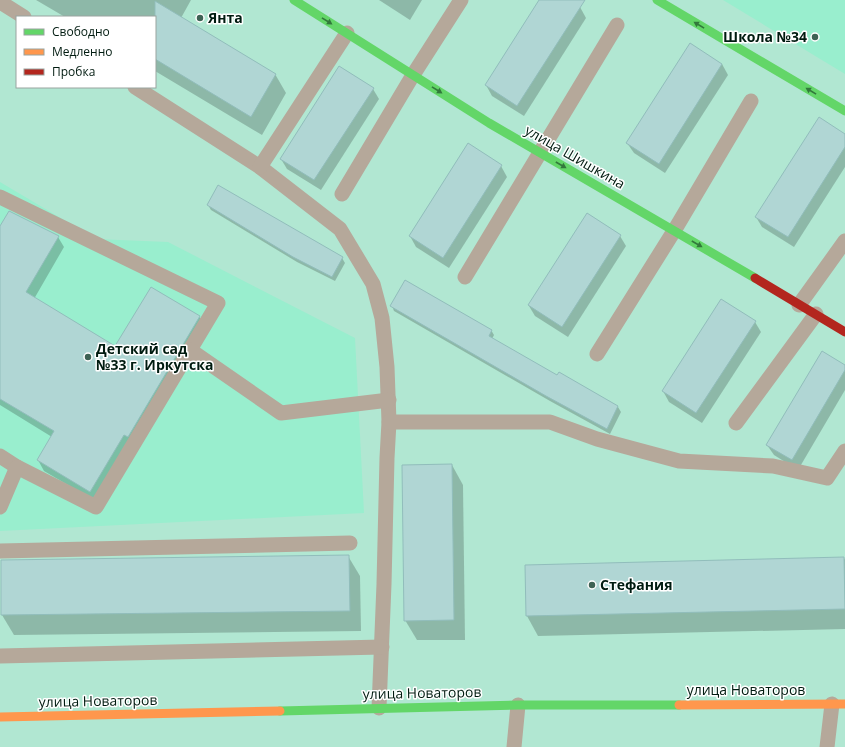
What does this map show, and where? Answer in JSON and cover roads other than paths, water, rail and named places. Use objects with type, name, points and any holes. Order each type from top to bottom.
[{"type":"street","name":"улица Шишкина","points":[[294,0],[489,123],[845,332]]},
{"type":"street","points":[[657,0],[845,111]]},
{"type":"street","name":"улица Новаторов","points":[[0,717],[518,705],[838,704]]},
{"type":"lane","points":[[342,194],[412,75],[461,0]]},
{"type":"lane","points":[[0,2],[22,16]]},
{"type":"lane","points":[[466,277],[617,25]]},
{"type":"lane","points":[[260,166],[347,33]]},
{"type":"lane","points":[[137,88],[260,166],[340,229],[373,284],[382,318],[388,367],[389,400],[379,708]]},
{"type":"lane","points":[[596,354],[674,231],[751,101]]},
{"type":"lane","points":[[0,197],[218,304],[96,507],[17,467],[0,456]]},
{"type":"lane","points":[[799,304],[845,242]]},
{"type":"lane","points":[[736,423],[816,314]]},
{"type":"lane","points":[[190,350],[281,413],[389,400]]},
{"type":"lane","points":[[389,422],[550,422],[596,439],[679,461],[774,466],[827,478],[845,451]]},
{"type":"lane","points":[[0,507],[17,467]]},
{"type":"lane","points":[[0,551],[350,543]]},
{"type":"lane","points":[[0,656],[382,647]]},
{"type":"lane","points":[[827,747],[838,704]]},
{"type":"lane","points":[[514,747],[518,705]]},
{"type":"place","name":"Янта","points":[[200,18]]},
{"type":"place","name":"Школа №34","points":[[815,37]]},
{"type":"place","name":"Детский сад №33 г. Иркутска","points":[[88,357]]},
{"type":"place","name":"Стефания","points":[[592,585]]}]
